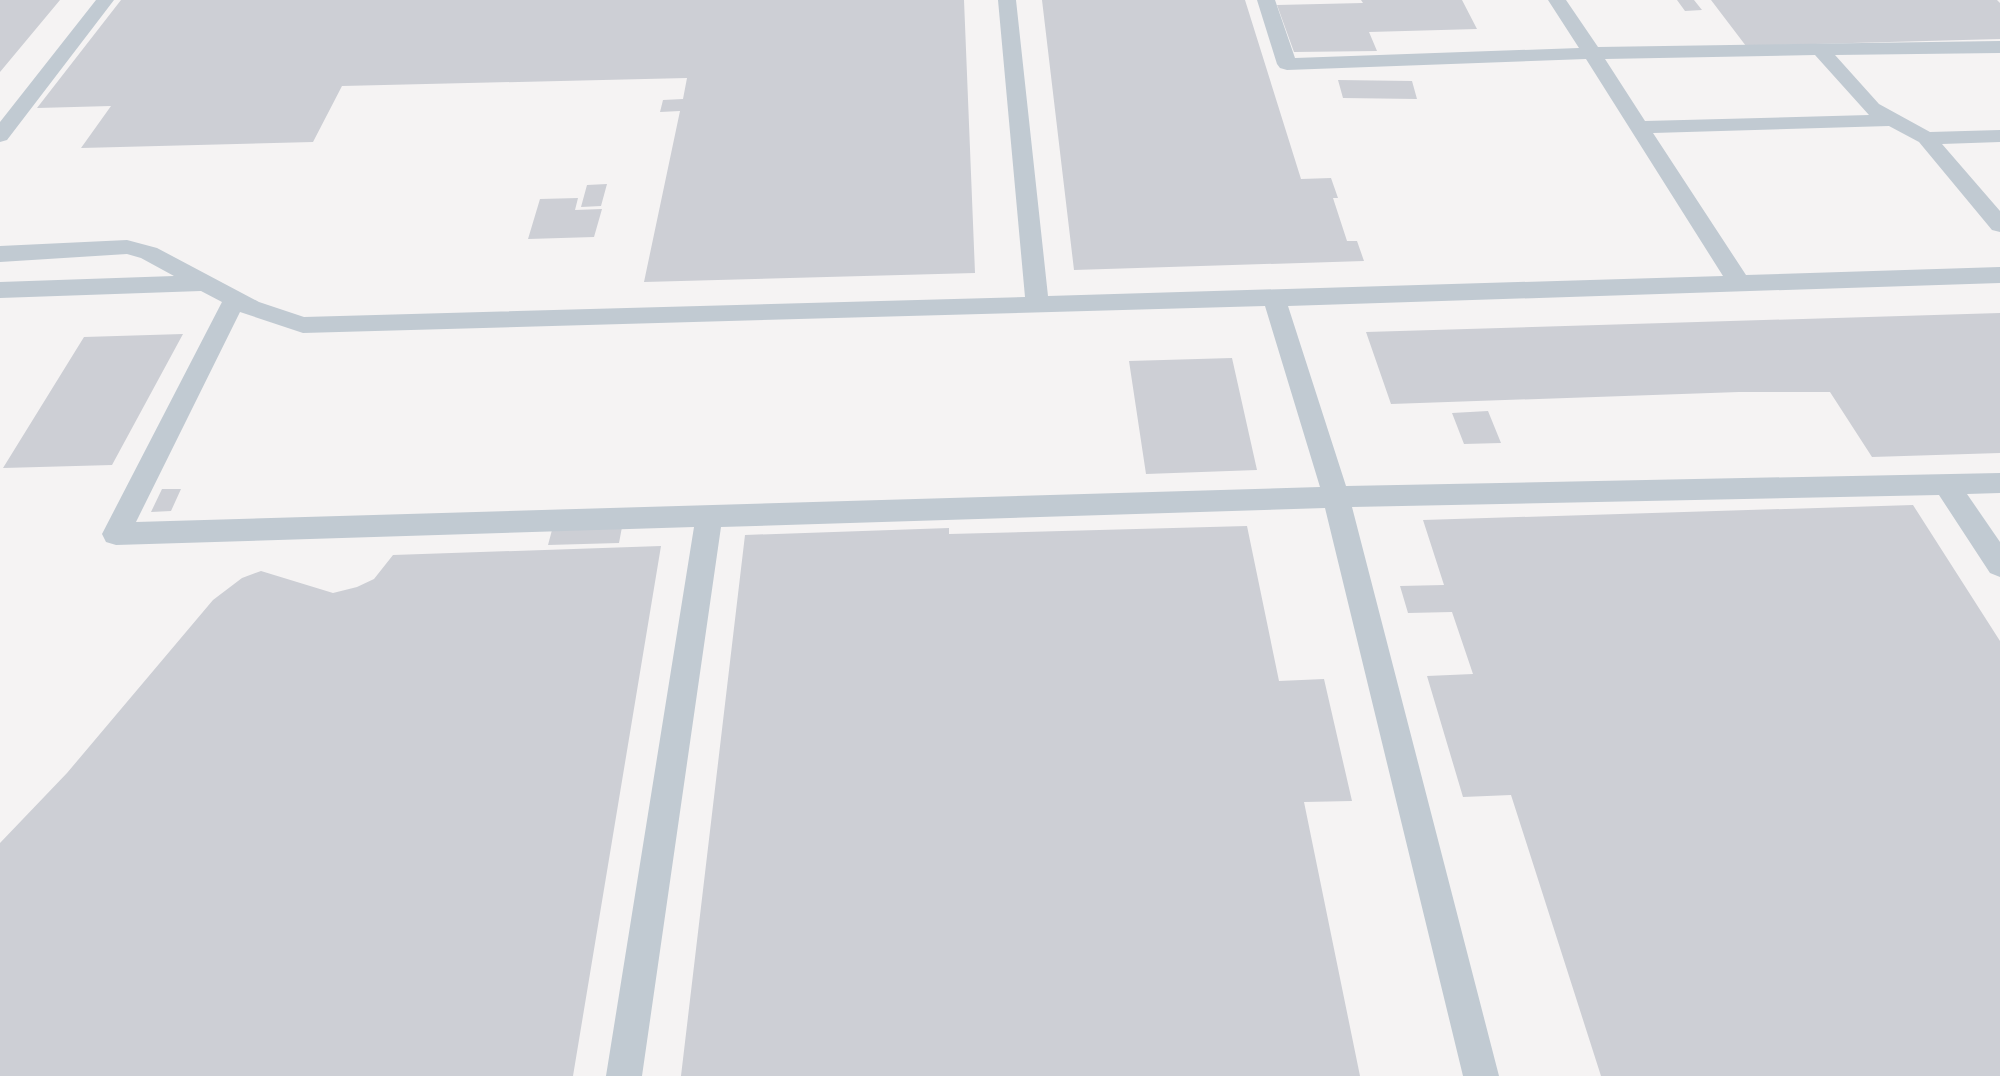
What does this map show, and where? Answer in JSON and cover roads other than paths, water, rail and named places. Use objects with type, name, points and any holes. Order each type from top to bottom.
[{"type":"lane","points":[[0,136],[105,0]]},
{"type":"lane","points":[[1007,0],[1037,304]]},
{"type":"lane","points":[[1266,0],[1287,64],[1592,53],[2000,47]]},
{"type":"lane","points":[[1557,0],[1739,283]]},
{"type":"lane","points":[[1820,50],[1872,108],[1926,138],[2000,224]]},
{"type":"lane","points":[[1640,127],[1893,120]]},
{"type":"lane","points":[[1926,138],[2000,136]]},
{"type":"lane","points":[[0,254],[127,247],[149,252],[206,284],[268,315],[303,325],[1274,298],[2000,275]]},
{"type":"lane","points":[[0,290],[206,284]]},
{"type":"lane","points":[[1274,298],[1336,497],[1480,1076]]},
{"type":"lane","points":[[235,299],[116,534],[1336,497],[2000,483]]},
{"type":"lane","points":[[1946,484],[2000,565]]},
{"type":"lane","points":[[624,1076],[709,516]]}]
